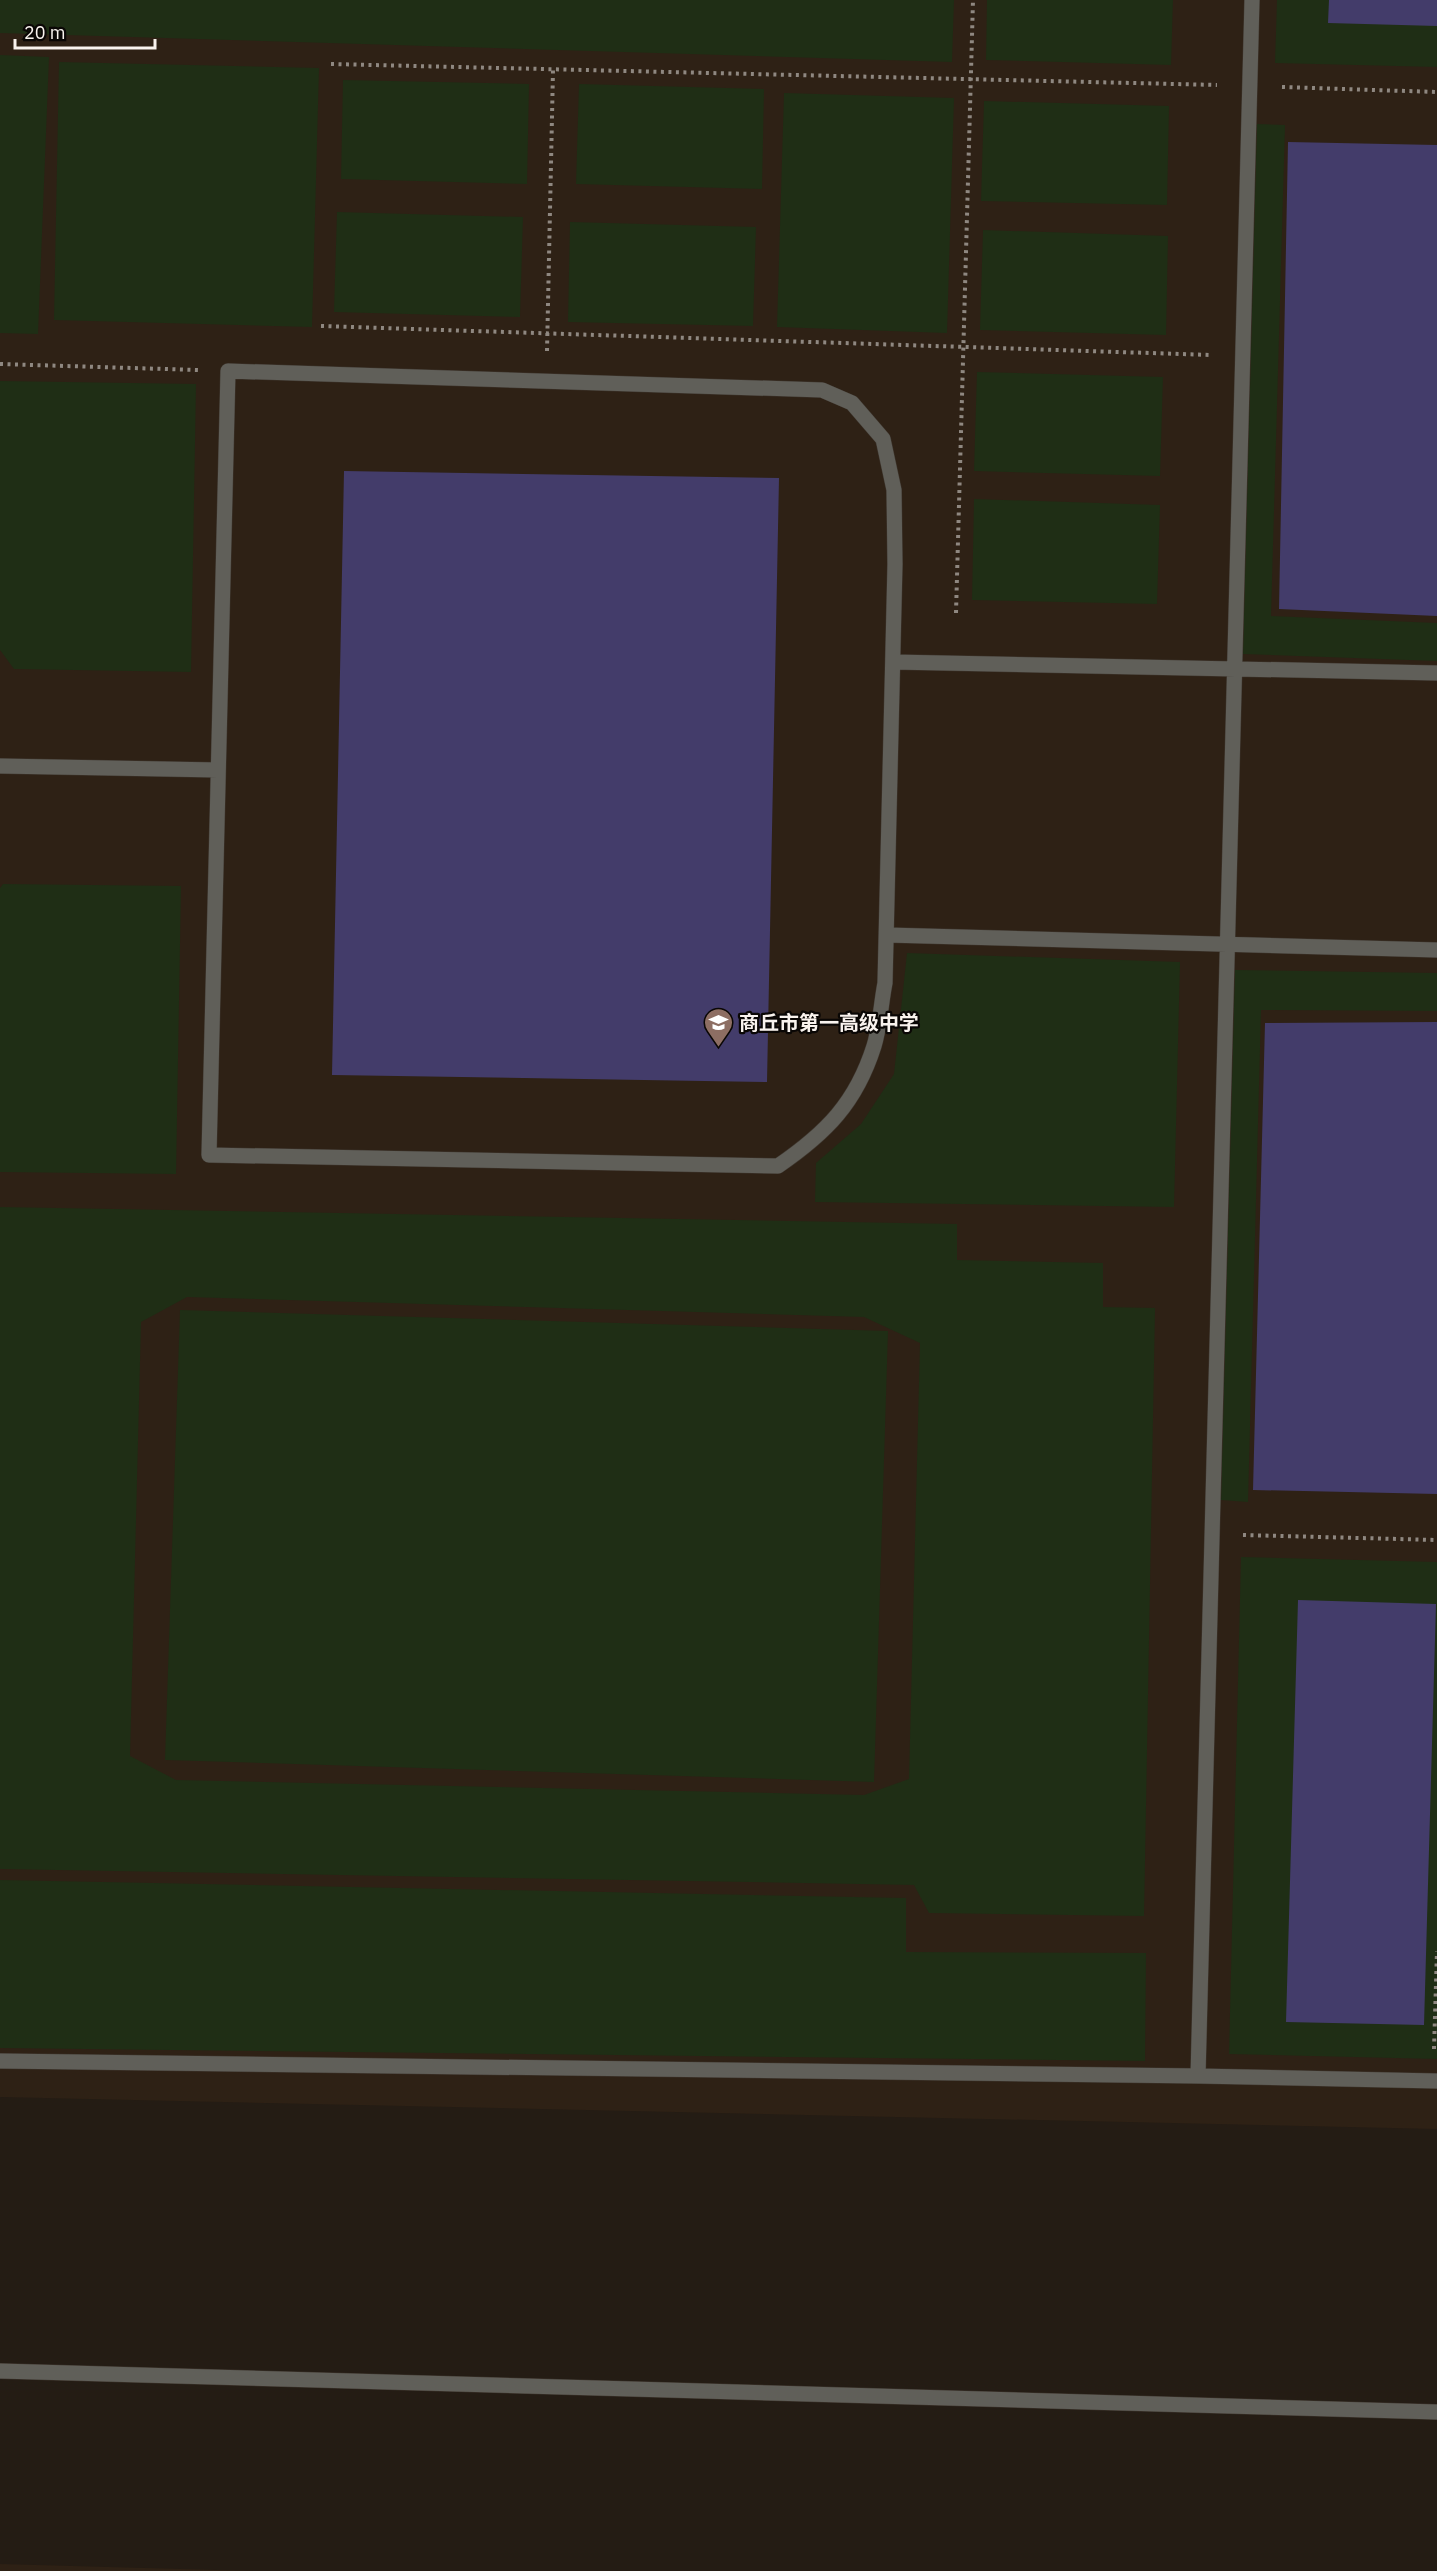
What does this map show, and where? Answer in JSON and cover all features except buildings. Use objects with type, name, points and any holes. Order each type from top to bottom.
[{"type":"street","points":[[1198,2076],[1252,0]]},
{"type":"street","points":[[228,371],[546,382],[822,390],[852,403],[883,439],[894,490],[893,662],[885,983],[874,1046],[850,1100],[814,1141],[778,1166],[209,1155],[228,371]]},
{"type":"street","points":[[893,662],[1437,673]]},
{"type":"street","points":[[0,766],[218,770]]},
{"type":"street","points":[[887,935],[1437,950]]},
{"type":"street","points":[[0,2061],[1435,2081]]},
{"type":"street","points":[[0,2371],[1437,2412]]},
{"type":"path","points":[[956,613],[973,0]]},
{"type":"path","points":[[331,64],[1437,92]]},
{"type":"path","points":[[546,382],[553,70]]},
{"type":"path","points":[[321,327],[1242,356]]},
{"type":"path","points":[[0,364],[228,371]]},
{"type":"path","points":[[1212,1535],[1437,1540]]},
{"type":"path","points":[[1435,2081],[1437,1951]]},
{"type":"shaded area","name":"商丘市第一高级中学","points":[[0,0],[1437,0],[1437,2129],[0,2097]]},
{"type":"shaded area","points":[[0,2564],[254,2571],[0,2571]]},
{"type":"green space","points":[[0,0],[954,0],[952,62],[0,33]]},
{"type":"green space","points":[[987,0],[1173,0],[1171,65],[986,60]]},
{"type":"green space","points":[[1277,0],[1437,0],[1437,67],[1275,63]]},
{"type":"green space","points":[[0,55],[49,57],[38,334],[0,333]]},
{"type":"green space","points":[[59,62],[319,68],[312,327],[54,320]]},
{"type":"green space","points":[[343,80],[529,84],[527,184],[341,179]]},
{"type":"green space","points":[[579,84],[764,89],[762,189],[576,184]]},
{"type":"green space","points":[[784,93],[954,98],[947,333],[777,327]]},
{"type":"green space","points":[[984,101],[1169,106],[1167,205],[981,201]]},
{"type":"green space","points":[[1257,124],[1285,125],[1271,616],[1437,623],[1437,661],[1243,654]]},
{"type":"green space","points":[[337,212],[523,217],[520,317],[334,312]]},
{"type":"green space","points":[[570,222],[756,227],[753,326],[568,322]]},
{"type":"green space","points":[[983,230],[1168,236],[1166,335],[980,330]]},
{"type":"green space","points":[[977,372],[1163,377],[1160,476],[974,471]]},
{"type":"green space","points":[[0,381],[196,384],[191,672],[14,669],[0,650]]},
{"type":"green space","points":[[974,499],[1160,505],[1157,604],[972,600]]},
{"type":"green space","points":[[3,884],[181,886],[176,1174],[0,1172],[0,888]]},
{"type":"green space","points":[[907,953],[1180,962],[1174,1207],[815,1202],[816,1163],[861,1124],[894,1074]]},
{"type":"green space","points":[[1235,970],[1437,973],[1437,1011],[1261,1010],[1248,1502],[1221,1500]]},
{"type":"green space","points":[[0,1207],[957,1224],[957,1260],[1103,1263],[1103,1307],[1155,1308],[1144,1916],[929,1913],[914,1885],[0,1869]],"holes":[[[187,1297],[864,1317],[920,1343],[909,1779],[864,1795],[176,1780],[130,1756],[141,1322]]]},
{"type":"green space","points":[[180,1310],[888,1331],[874,1782],[165,1760]]},
{"type":"green space","points":[[1241,1557],[1437,1562],[1437,2059],[1229,2054]]},
{"type":"green space","points":[[0,1880],[906,1898],[906,1952],[1146,1953],[1145,2061],[0,2048]]},
{"type":"place","name":"商丘市第一高级中学","points":[[718,1048]]}]
